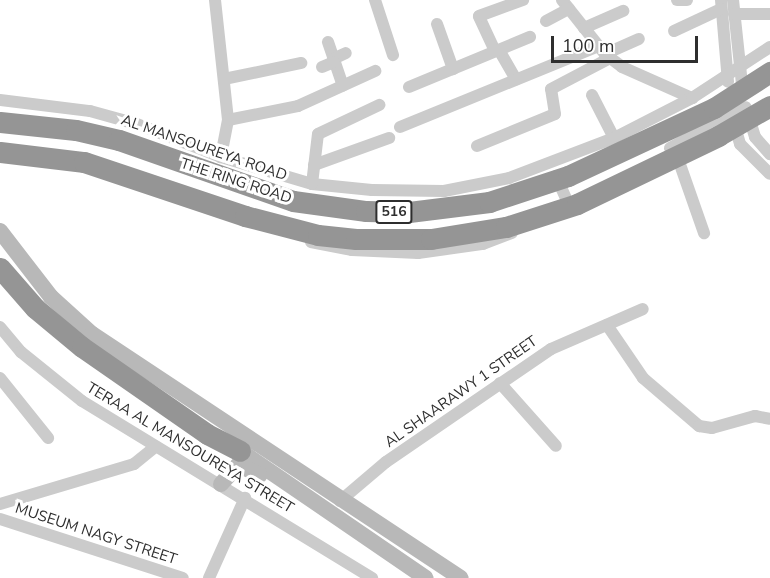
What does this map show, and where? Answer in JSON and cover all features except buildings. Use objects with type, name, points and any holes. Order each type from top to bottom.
[{"type":"highway","name":"THE RING ROAD","points":[[0,122],[66,129],[119,140],[293,201],[366,211],[409,212],[489,202],[568,176],[697,116],[770,72]]},
{"type":"highway","name":"THE RING ROAD","points":[[0,153],[84,162],[245,216],[309,233],[356,239],[431,239],[506,227],[577,204],[718,136],[770,106]]},
{"type":"highway","points":[[0,268],[35,308],[207,434],[240,451]]},
{"type":"main road","points":[[0,231],[51,297],[92,334],[340,501],[461,578]]},
{"type":"main road","points":[[0,244],[34,289],[67,323],[240,451],[426,578]]},
{"type":"main road","points":[[222,484],[238,465],[294,496],[314,502]]},
{"type":"street","points":[[215,0],[228,120],[221,157]]},
{"type":"street","points":[[375,0],[393,55]]},
{"type":"street","points":[[516,80],[497,51],[479,16],[523,0]]},
{"type":"street","points":[[677,0],[687,0]]},
{"type":"street","points":[[733,0],[746,107],[752,130],[770,154]]},
{"type":"street","points":[[674,31],[721,4],[727,76],[737,138],[748,155],[770,174]]},
{"type":"street","points":[[546,21],[566,5],[604,53],[692,98]]},
{"type":"street","points":[[584,28],[623,11]]},
{"type":"street","points":[[734,14],[770,14]]},
{"type":"street","points":[[437,24],[453,69]]},
{"type":"street","points":[[409,87],[530,37]]},
{"type":"street","points":[[400,128],[516,80],[604,53],[639,39]]},
{"type":"street","points":[[328,42],[330,63],[343,86]]},
{"type":"street","name":"AL MANSOUREYA ROAD","points":[[0,100],[90,111],[128,121],[221,157],[312,184],[372,190],[444,191],[509,178],[614,138],[692,98],[770,47]]},
{"type":"street","points":[[330,63],[346,53]]},
{"type":"street","points":[[477,146],[555,114],[557,108],[551,88],[604,53]]},
{"type":"street","points":[[224,79],[301,63]]},
{"type":"street","points":[[228,120],[298,106],[375,72]]},
{"type":"street","points":[[592,95],[614,138]]},
{"type":"street","points":[[312,184],[316,139],[321,130],[379,105]]},
{"type":"street","points":[[0,153],[23,153],[94,168],[303,240],[363,252],[418,253],[483,244],[514,232],[746,107]]},
{"type":"street","points":[[661,114],[704,233]]},
{"type":"street","points":[[737,138],[752,130]]},
{"type":"street","points":[[314,165],[389,138]]},
{"type":"street","points":[[550,164],[568,203]]},
{"type":"street","name":"AL SHAARAWY 1 STREET","points":[[340,501],[386,462],[551,349],[643,309]]},
{"type":"street","points":[[607,325],[643,378],[699,426],[712,428],[755,416],[770,419]]},
{"type":"street","name":"TERAA AL MANSOUREYA STREET","points":[[1,330],[21,352],[82,401],[245,498],[372,578]]},
{"type":"street","points":[[0,378],[48,438]]},
{"type":"street","points":[[500,384],[556,446]]},
{"type":"street","points":[[0,504],[134,464],[156,446]]},
{"type":"street","points":[[209,578],[245,498]]},
{"type":"street","name":"MUSEUM NAGY STREET","points":[[0,519],[183,578]]}]
